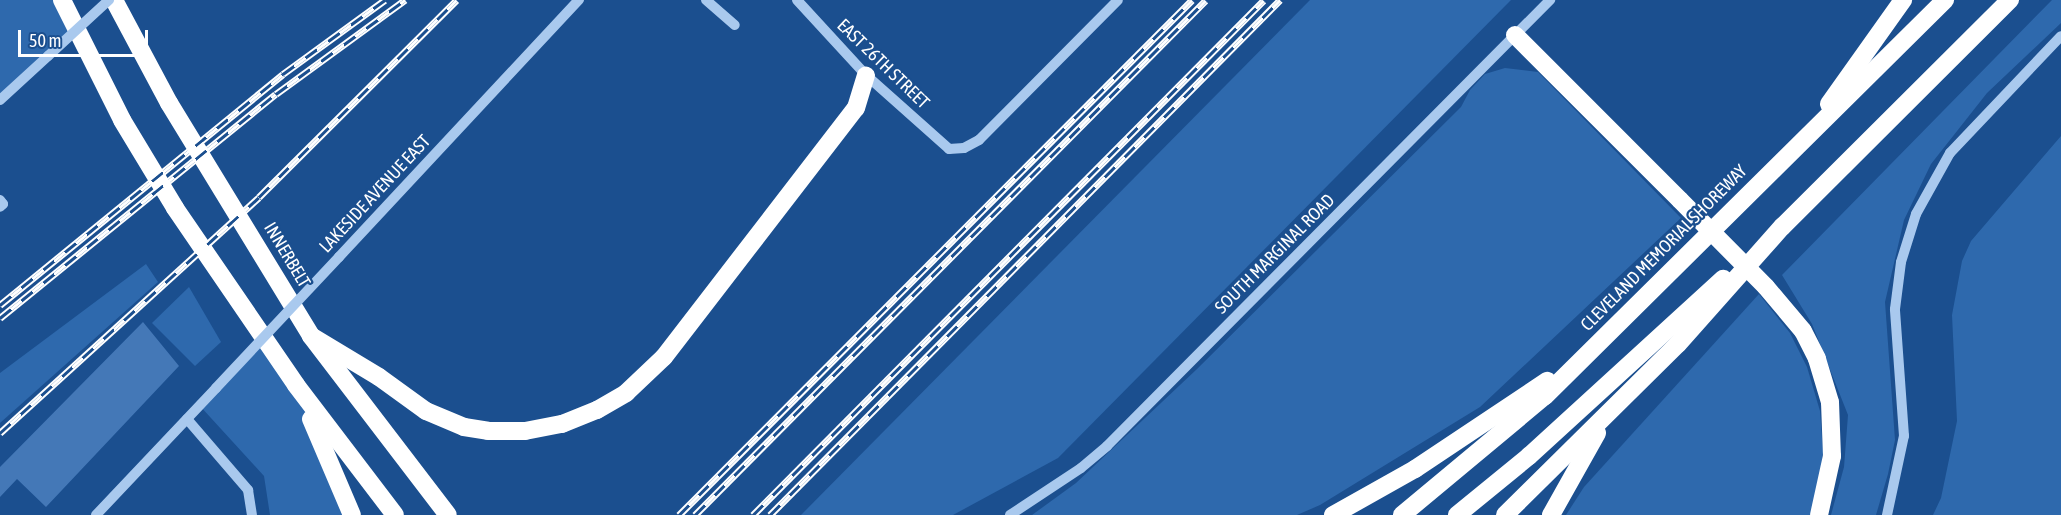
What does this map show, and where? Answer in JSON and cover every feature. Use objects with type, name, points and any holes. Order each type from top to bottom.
[{"type":"highway","points":[[62,0],[122,120],[157,178],[296,385],[395,515]]},
{"type":"highway","name":"INNERBELT","points":[[114,0],[169,103],[310,336],[448,515]]},
{"type":"highway","points":[[1806,138],[1903,0]]},
{"type":"highway","name":"CLEVELAND MEMORIAL SHOREWAY","points":[[1402,515],[1497,439],[1588,353],[1945,0]]},
{"type":"highway","points":[[1457,515],[1529,456],[1782,227],[2010,0]]},
{"type":"highway","points":[[1515,35],[1767,287],[1803,332],[1816,359],[1830,402],[1832,456],[1819,515]]},
{"type":"highway","points":[[310,336],[379,377],[426,411],[464,427],[488,432],[533,430],[597,410],[626,393],[664,357],[856,108],[866,75]]},
{"type":"highway","points":[[1505,515],[1678,344],[1782,227]]},
{"type":"highway","points":[[1333,515],[1415,469],[1588,353]]},
{"type":"highway","points":[[296,385],[352,515]]},
{"type":"highway","points":[[1551,515],[1610,411]]},
{"type":"street","points":[[0,100],[109,0]]},
{"type":"street","name":"LAKESIDE AVENUE EAST","points":[[96,515],[579,0]]},
{"type":"street","points":[[706,0],[735,25]]},
{"type":"street","name":"EAST 26TH STREET","points":[[797,0],[866,75],[949,149],[964,148],[979,140],[1118,0]]},
{"type":"street","name":"SOUTH MARGINAL ROAD","points":[[1010,515],[1081,468],[1107,446],[1550,0]]},
{"type":"street","points":[[1887,515],[1904,436],[1894,309],[1910,229],[1926,191],[1950,153],[2061,36]]},
{"type":"street","points":[[0,200],[3,204],[0,207]]},
{"type":"street","points":[[187,419],[248,490],[252,515]]},
{"type":"shaded area","points":[[0,0],[62,0],[77,29],[0,100]]},
{"type":"shaded area","points":[[1310,0],[1511,0],[1058,458],[953,515],[801,515]]},
{"type":"shaded area","points":[[2052,0],[2061,0],[2061,23],[1987,93],[1931,164],[1904,220],[1885,302],[1895,440],[1888,474],[1876,515],[1831,515],[1844,467],[1848,415],[1812,324],[1782,275]]},
{"type":"shaded area","points":[[1505,68],[1538,72],[1681,218],[1480,407],[1320,505],[1297,515],[1032,515],[1076,483],[1197,369],[1461,107],[1470,90],[1485,74]]},
{"type":"shaded area","points":[[2061,136],[2061,515],[1933,515],[1941,498],[1957,421],[1952,315],[1962,261],[1971,241]]},
{"type":"shaded area","points":[[146,264],[158,282],[0,423],[0,373]]},
{"type":"shaded area","points":[[189,287],[221,342],[195,366],[152,323]]},
{"type":"shaded area","points":[[1759,294],[1790,333],[1807,367],[1820,411],[1823,452],[1816,507],[1811,515],[1566,515],[1584,487]]},
{"type":"shaded area","points":[[260,342],[296,385],[352,515],[270,515],[264,476],[200,406]]},
{"type":"building","points":[[143,322],[179,366],[46,507],[17,479],[0,497],[0,467]]},
{"type":"railway","points":[[0,305],[283,74],[385,0]]},
{"type":"railway","points":[[0,318],[276,94],[405,0]]},
{"type":"railway","points":[[0,433],[259,197],[457,0]]},
{"type":"railway","points":[[679,515],[1192,0]]},
{"type":"railway","points":[[695,515],[1206,0]]},
{"type":"railway","points":[[753,515],[1264,0]]},
{"type":"railway","points":[[770,515],[1280,0]]}]
